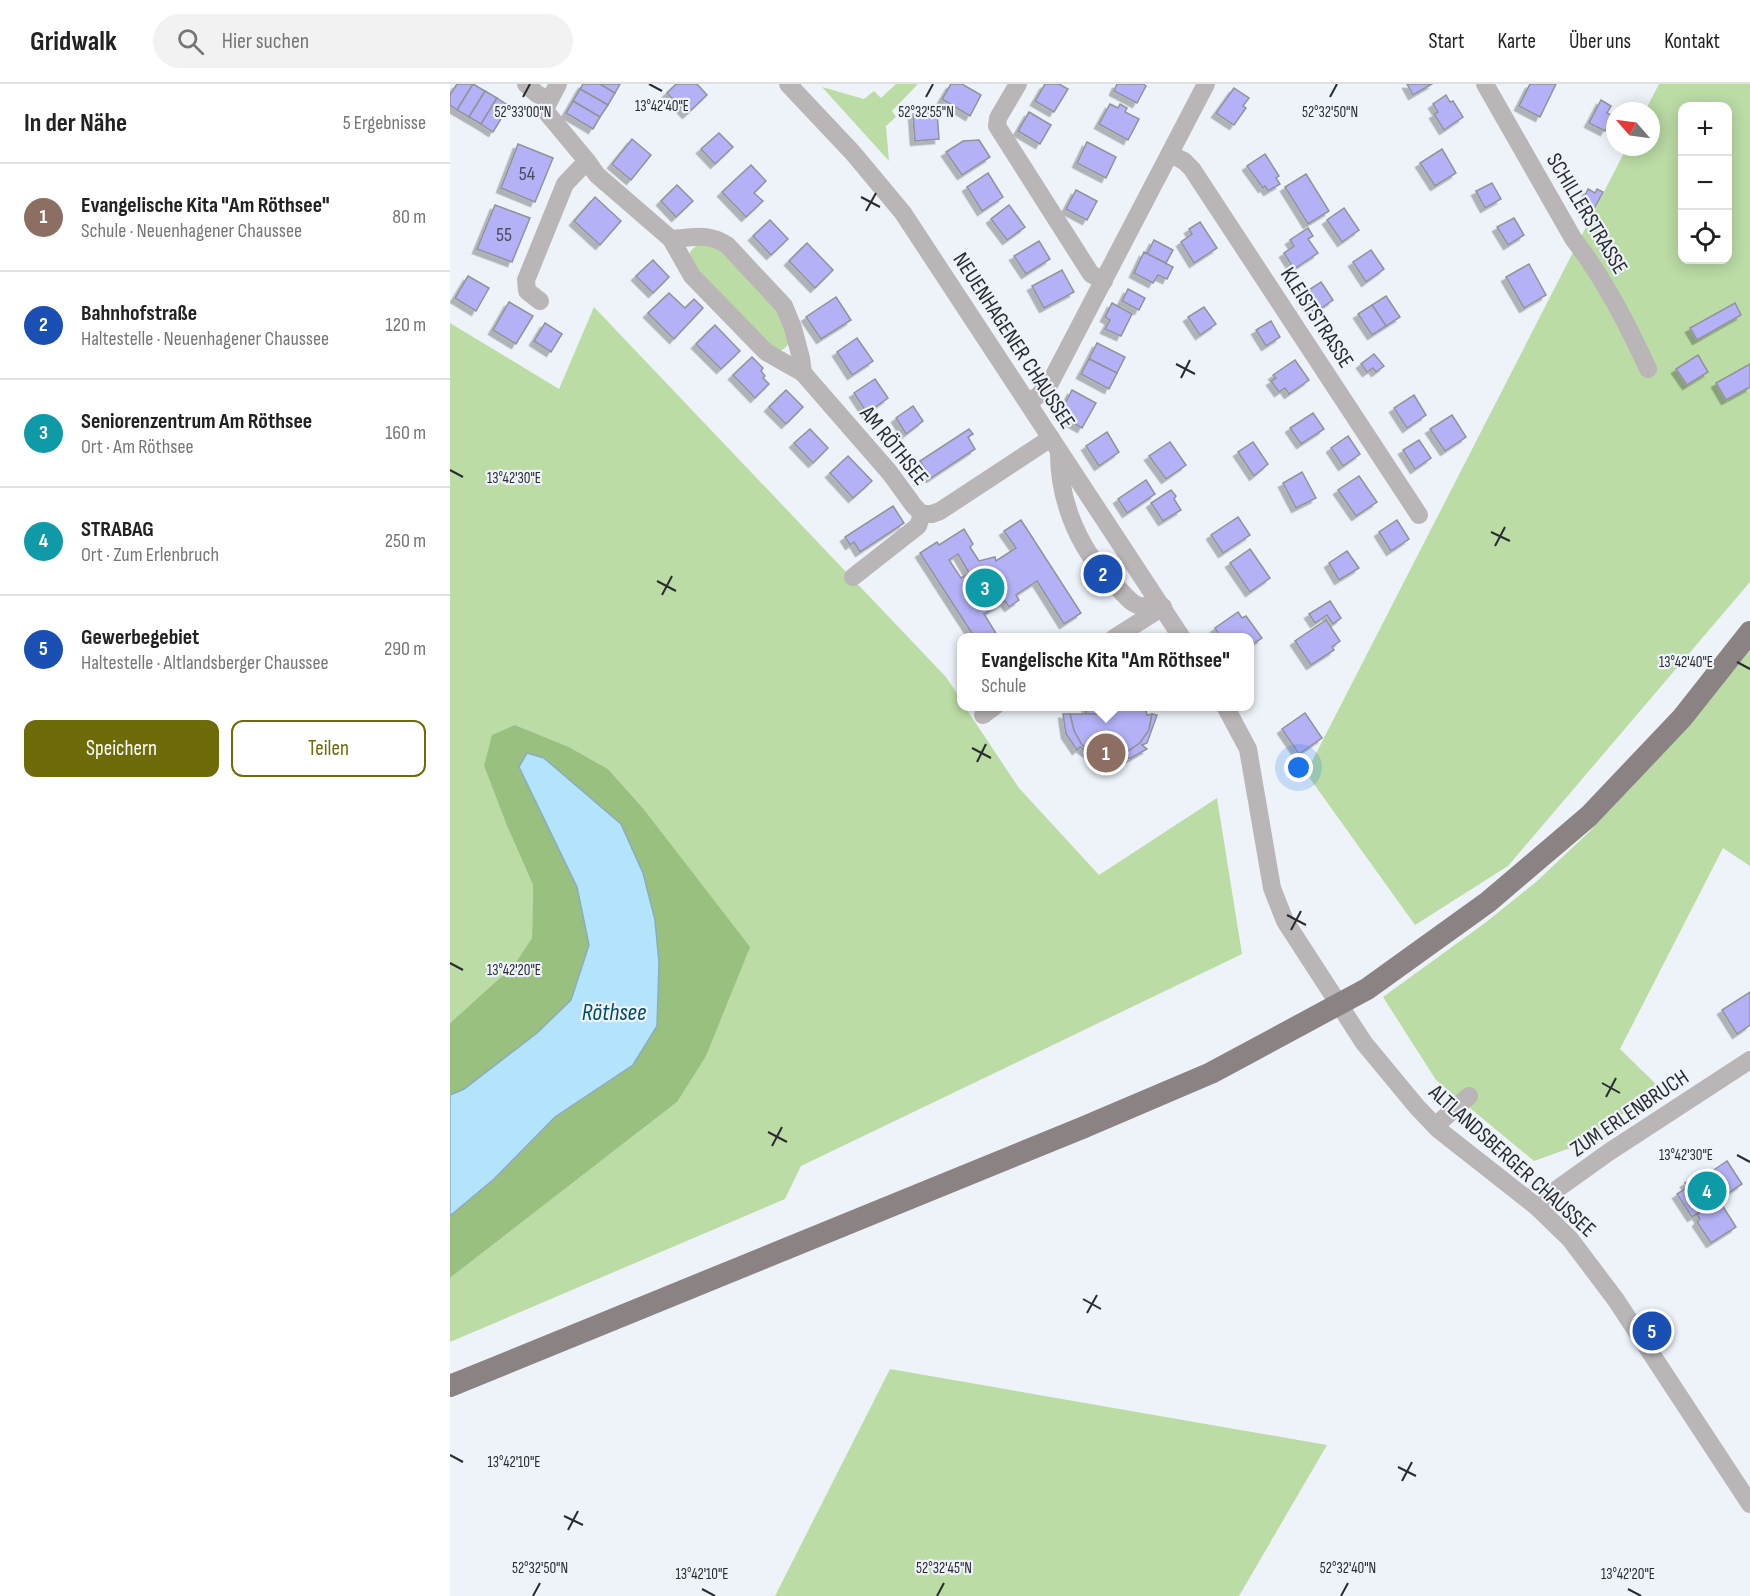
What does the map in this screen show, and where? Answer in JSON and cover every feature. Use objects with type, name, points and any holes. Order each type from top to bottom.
[{"type":"main road","points":[[450,1386],[1201,1078],[1377,983],[1488,902],[1589,816],[1682,718],[1750,632]]},
{"type":"street","points":[[526,84],[537,94],[549,100],[558,84]]},
{"type":"street","name":"NEUENHAGENER CHAUSSEE","points":[[788,84],[853,153],[903,213],[1179,633]]},
{"type":"street","points":[[1018,84],[998,118],[997,126],[1091,274],[1104,281]]},
{"type":"street","points":[[1029,402],[1050,383],[1206,84]]},
{"type":"street","name":"SCHILLERSTRASSE","points":[[1486,84],[1574,240],[1585,254],[1624,320],[1647,369]]},
{"type":"street","name":"AM RÖTHSEE","points":[[549,100],[546,107],[547,113],[597,175],[671,239],[692,276],[766,352],[803,373],[890,472],[922,514],[940,511],[1055,444]]},
{"type":"street","name":"KLEISTSTRASSE","points":[[1170,154],[1185,161],[1192,169],[1419,515]]},
{"type":"street","points":[[540,301],[527,291],[525,280],[565,184],[587,160]]},
{"type":"street","name":"AM RÖTHSEE","points":[[671,239],[703,236],[716,238],[727,245],[784,306],[793,328],[803,373]]},
{"type":"street","points":[[1055,444],[1069,514],[1075,532],[1103,574],[1136,605],[1162,607]]},
{"type":"street","points":[[853,577],[918,526],[922,514]]},
{"type":"street","points":[[1122,633],[1162,607]]},
{"type":"street","points":[[1228,711],[1248,749],[1272,888],[1285,921],[1339,1004]]},
{"type":"street","name":"ALTLANDSBERGER CHAUSSEE","points":[[1339,1004],[1364,1043],[1435,1126],[1537,1207],[1570,1239],[1616,1300],[1750,1504]]},
{"type":"street","name":"ZUM ERLENBRUCH","points":[[1537,1207],[1552,1192],[1591,1165],[1750,1060]]},
{"type":"street","points":[[1435,1126],[1469,1096]]},
{"type":"green space","points":[[896,84],[918,84],[892,111],[896,117],[886,126],[889,161],[822,87],[864,99],[874,91],[881,98]]},
{"type":"green space","points":[[1659,84],[1750,84],[1750,582],[1508,866],[1415,925],[1306,773],[1622,156],[1660,156],[1660,102],[1650,102]]},
{"type":"green space","points":[[711,242],[779,308],[789,342],[785,348],[774,350],[698,274],[688,257],[700,244]]},
{"type":"green space","points":[[594,307],[946,677],[957,694],[957,711],[968,711],[1019,788],[1099,875],[1217,798],[1242,954],[801,1166],[785,1199],[450,1342],[450,1278],[677,1102],[682,860],[642,807],[608,769],[569,747],[515,725],[484,766],[533,885],[532,938],[514,965],[450,1023],[450,323],[559,389]]},
{"type":"green space","points":[[1750,645],[1750,866],[1723,848],[1620,1049],[1661,1089],[1573,1147],[1534,1161],[1436,1080],[1383,997],[1485,923],[1536,882],[1590,831],[1678,737]]},
{"type":"green space","points":[[515,725],[569,747],[608,769],[642,807],[750,947],[706,1056],[677,1102],[450,1278],[450,1216],[494,1179],[555,1117],[633,1065],[657,1026],[659,963],[655,920],[643,872],[519,767],[577,887],[589,945],[572,1000],[537,1033],[464,1089],[450,1095],[450,1023],[514,965],[532,938],[533,885],[484,766],[492,735]]},
{"type":"green space","points":[[890,1369],[1327,1445],[1239,1596],[775,1596]]},
{"type":"water","name":"Röthsee","points":[[527,753],[544,758],[621,824],[643,873],[655,920],[659,963],[657,1026],[633,1065],[555,1117],[494,1179],[450,1216],[450,1095],[464,1089],[537,1033],[571,1000],[589,945],[577,887],[519,767]]},
{"type":"building","points":[[457,84],[473,84],[457,110],[450,105],[450,95]]},
{"type":"building","points":[[473,84],[485,91],[469,117],[457,110]]},
{"type":"building","points":[[583,84],[600,84],[615,93],[608,105],[580,89]]},
{"type":"building","points":[[600,84],[620,84],[615,93]]},
{"type":"building","points":[[676,84],[697,84],[707,95],[687,114],[667,93]]},
{"type":"building","points":[[951,84],[962,84],[981,95],[970,116],[942,99]]},
{"type":"building","points":[[1045,84],[1059,84],[1068,89],[1054,112],[1035,101]]},
{"type":"building","points":[[1117,84],[1146,86],[1137,103],[1114,91]]},
{"type":"building","points":[[1407,84],[1432,84],[1413,95]]},
{"type":"building","points":[[1530,84],[1556,84],[1540,117],[1519,106]]},
{"type":"building","points":[[1234,88],[1249,98],[1243,106],[1246,108],[1234,125],[1216,113]]},
{"type":"building","points":[[580,89],[608,105],[600,117],[573,101]]},
{"type":"building","points":[[485,91],[497,98],[481,124],[469,117]]},
{"type":"building","points":[[1446,95],[1450,102],[1453,101],[1463,117],[1444,130],[1434,114],[1438,112],[1433,104]]},
{"type":"building","points":[[497,98],[509,106],[493,132],[481,124]]},
{"type":"building","points":[[1601,100],[1606,103],[1605,131],[1589,123]]},
{"type":"building","points":[[573,101],[600,117],[593,129],[566,113]]},
{"type":"building","points":[[1110,104],[1118,108],[1120,104],[1127,108],[1125,112],[1139,119],[1128,140],[1099,124]]},
{"type":"building","points":[[937,112],[939,139],[915,141],[913,114]]},
{"type":"building","points":[[1029,112],[1051,125],[1040,144],[1018,131]]},
{"type":"building","points":[[719,133],[733,147],[715,164],[701,149]]},
{"type":"building","points":[[632,139],[651,155],[631,180],[612,164]]},
{"type":"building","points":[[979,140],[990,157],[962,175],[946,152],[963,141]]},
{"type":"building","points":[[1087,142],[1116,157],[1106,178],[1077,163]]},
{"type":"building","points":[[518,144],[553,158],[535,202],[501,188]]},
{"type":"building","points":[[1442,149],[1456,173],[1435,186],[1420,163]]},
{"type":"building","points":[[1265,154],[1279,176],[1276,178],[1280,184],[1268,191],[1265,186],[1263,188],[1247,166]]},
{"type":"building","points":[[751,165],[766,181],[754,193],[763,201],[746,217],[722,192]]},
{"type":"building","points":[[988,173],[1003,197],[982,211],[967,187]]},
{"type":"building","points":[[1306,174],[1329,211],[1308,224],[1285,187]]},
{"type":"building","points":[[1492,183],[1501,199],[1485,208],[1476,191]]},
{"type":"building","points":[[677,185],[693,201],[676,217],[661,201]]},
{"type":"building","points":[[1588,189],[1595,193],[1597,189],[1603,192],[1594,209],[1582,202]]},
{"type":"building","points":[[1076,190],[1097,201],[1087,220],[1066,209]]},
{"type":"building","points":[[595,197],[621,221],[600,245],[574,221]]},
{"type":"building","points":[[495,205],[530,218],[512,262],[477,249]]},
{"type":"building","points":[[1009,205],[1025,227],[1007,240],[991,219]]},
{"type":"building","points":[[1344,208],[1359,230],[1342,242],[1327,220]]},
{"type":"building","points":[[1514,218],[1524,235],[1508,245],[1497,227]]},
{"type":"building","points":[[770,220],[788,239],[771,255],[753,236]]},
{"type":"building","points":[[1200,222],[1217,248],[1194,263],[1181,242],[1192,234],[1189,229]]},
{"type":"building","points":[[1308,228],[1313,236],[1308,239],[1318,253],[1294,269],[1284,253],[1294,246],[1290,240]]},
{"type":"building","points":[[1154,240],[1173,250],[1166,263],[1147,254]]},
{"type":"building","points":[[1039,241],[1050,259],[1026,274],[1014,256]]},
{"type":"building","points":[[807,243],[833,270],[815,288],[789,261]]},
{"type":"building","points":[[1371,250],[1384,269],[1366,282],[1353,262]]},
{"type":"building","points":[[1144,252],[1173,267],[1167,279],[1158,275],[1153,283],[1134,273]]},
{"type":"building","points":[[653,260],[669,277],[653,293],[636,276]]},
{"type":"building","points":[[1529,264],[1546,295],[1524,308],[1506,277]]},
{"type":"building","points":[[1062,270],[1074,292],[1044,308],[1032,286]]},
{"type":"building","points":[[468,276],[489,288],[476,311],[455,298]]},
{"type":"building","points":[[1321,282],[1333,300],[1314,313],[1301,295]]},
{"type":"building","points":[[1128,289],[1145,298],[1139,310],[1122,301]]},
{"type":"building","points":[[669,293],[685,308],[694,299],[703,308],[674,339],[648,313]]},
{"type":"building","points":[[1386,296],[1400,317],[1386,326],[1372,305]]},
{"type":"building","points":[[836,297],[851,320],[821,339],[806,317]]},
{"type":"building","points":[[509,302],[533,316],[516,344],[493,330]]},
{"type":"building","points":[[1112,303],[1132,314],[1121,336],[1105,329],[1110,320],[1105,317]]},
{"type":"building","points":[[1735,303],[1741,315],[1697,340],[1690,328]]},
{"type":"building","points":[[1372,305],[1386,326],[1372,335],[1358,314]]},
{"type":"building","points":[[1204,307],[1216,324],[1200,335],[1188,317]]},
{"type":"building","points":[[1271,321],[1280,337],[1266,346],[1256,330]]},
{"type":"building","points":[[545,323],[562,334],[551,352],[534,341]]},
{"type":"building","points":[[715,325],[740,351],[721,369],[696,344]]},
{"type":"building","points":[[857,338],[873,361],[852,375],[837,352]]},
{"type":"building","points":[[1097,343],[1125,357],[1117,373],[1089,359]]},
{"type":"building","points":[[1374,354],[1384,366],[1376,372],[1373,368],[1367,372],[1361,364]]},
{"type":"building","points":[[1698,355],[1708,372],[1687,385],[1676,369]]},
{"type":"building","points":[[752,357],[763,368],[761,371],[765,376],[763,378],[769,384],[755,398],[733,375]]},
{"type":"building","points":[[1089,359],[1117,373],[1109,389],[1081,374]]},
{"type":"building","points":[[1295,360],[1309,380],[1289,394],[1285,388],[1279,392],[1271,381],[1276,378],[1273,375]]},
{"type":"building","points":[[1750,364],[1750,387],[1726,400],[1716,383]]},
{"type":"building","points":[[875,379],[888,398],[867,413],[854,393]]},
{"type":"building","points":[[786,390],[803,407],[786,424],[769,407]]},
{"type":"building","points":[[1072,390],[1096,403],[1082,428],[1059,415]]},
{"type":"building","points":[[1414,395],[1426,415],[1407,428],[1394,408]]},
{"type":"building","points":[[913,406],[923,421],[906,434],[896,418]]},
{"type":"building","points":[[1313,413],[1324,429],[1301,444],[1290,428]]},
{"type":"building","points":[[1452,415],[1466,437],[1445,451],[1430,429]]},
{"type":"building","points":[[810,429],[828,448],[813,463],[794,443]]},
{"type":"building","points":[[969,429],[973,434],[968,437],[975,449],[931,478],[920,461]]},
{"type":"building","points":[[1107,432],[1119,452],[1099,466],[1086,446]]},
{"type":"building","points":[[1348,436],[1360,454],[1343,466],[1331,448]]},
{"type":"building","points":[[1419,440],[1431,458],[1415,469],[1403,450]]},
{"type":"building","points":[[1170,442],[1186,465],[1166,479],[1149,456]]},
{"type":"building","points":[[1253,442],[1268,464],[1254,476],[1238,452]]},
{"type":"building","points":[[848,456],[872,481],[853,498],[830,473]]},
{"type":"building","points":[[1302,472],[1316,498],[1296,508],[1283,483]]},
{"type":"building","points":[[1359,476],[1377,502],[1356,516],[1338,490]]},
{"type":"building","points":[[1146,480],[1155,494],[1127,513],[1118,499]]},
{"type":"building","points":[[1171,490],[1181,510],[1163,521],[1151,503]]},
{"type":"building","points":[[893,506],[904,523],[860,552],[854,542],[850,545],[845,537]]},
{"type":"building","points":[[1238,517],[1250,535],[1223,553],[1211,535]]},
{"type":"building","points":[[1021,520],[1081,613],[1064,624],[1037,581],[1016,595],[1019,600],[1009,607],[1005,601],[984,614],[996,633],[972,633],[920,553],[937,542],[939,545],[964,529],[973,544],[970,547],[979,561],[995,557],[996,561],[1016,548],[1004,531]],"holes":[[[958,554],[969,573],[961,578],[949,560]]]},
{"type":"building","points":[[1397,520],[1409,539],[1391,551],[1379,532]]},
{"type":"building","points":[[1250,549],[1270,578],[1250,592],[1230,563]]},
{"type":"building","points":[[1347,551],[1359,568],[1339,580],[1329,563]]},
{"type":"building","points":[[1330,601],[1341,618],[1333,624],[1327,615],[1315,623],[1309,614]]},
{"type":"building","points":[[1238,612],[1242,618],[1246,616],[1262,638],[1254,643],[1254,633],[1218,633],[1215,628]]},
{"type":"building","points":[[1326,620],[1340,641],[1332,647],[1334,650],[1311,665],[1295,641]]},
{"type":"building","points":[[1086,711],[1103,711],[1100,714],[1086,714]]},
{"type":"building","points":[[1103,711],[1146,711],[1147,715],[1152,714],[1149,730],[1140,743],[1128,751],[1114,754],[1114,758],[1096,755],[1082,745],[1074,731],[1070,714],[1100,714]]},
{"type":"building","points":[[1305,713],[1322,738],[1299,754],[1282,729]]},
{"type":"building","points":[[1063,714],[1070,714],[1074,731],[1082,745],[1096,755],[1114,758],[1114,754],[1128,751],[1140,743],[1149,730],[1152,714],[1157,715],[1147,743],[1142,745],[1147,749],[1131,758],[1113,761],[1096,758],[1080,747],[1077,750],[1066,734]]},
{"type":"building","points":[[1750,992],[1750,1025],[1737,1034],[1722,1010]]},
{"type":"building","points":[[1727,1161],[1742,1184],[1692,1217],[1677,1194],[1688,1187],[1685,1183],[1690,1180],[1696,1182]]},
{"type":"building","points":[[1722,1205],[1736,1227],[1711,1243],[1697,1222],[1700,1219],[1697,1215],[1708,1207],[1711,1212]]},
{"type":"place","name":"Bahnhofstraße","points":[[1103,574]]},
{"type":"place","name":"Seniorenzentrum Am Röthsee","points":[[985,588]]},
{"type":"place","name":"Evangelische Kita \"Am Röthsee\"","points":[[1106,753]]},
{"type":"place","name":"STRABAG","points":[[1707,1191]]},
{"type":"place","name":"Gewerbegebiet","points":[[1652,1331]]}]
